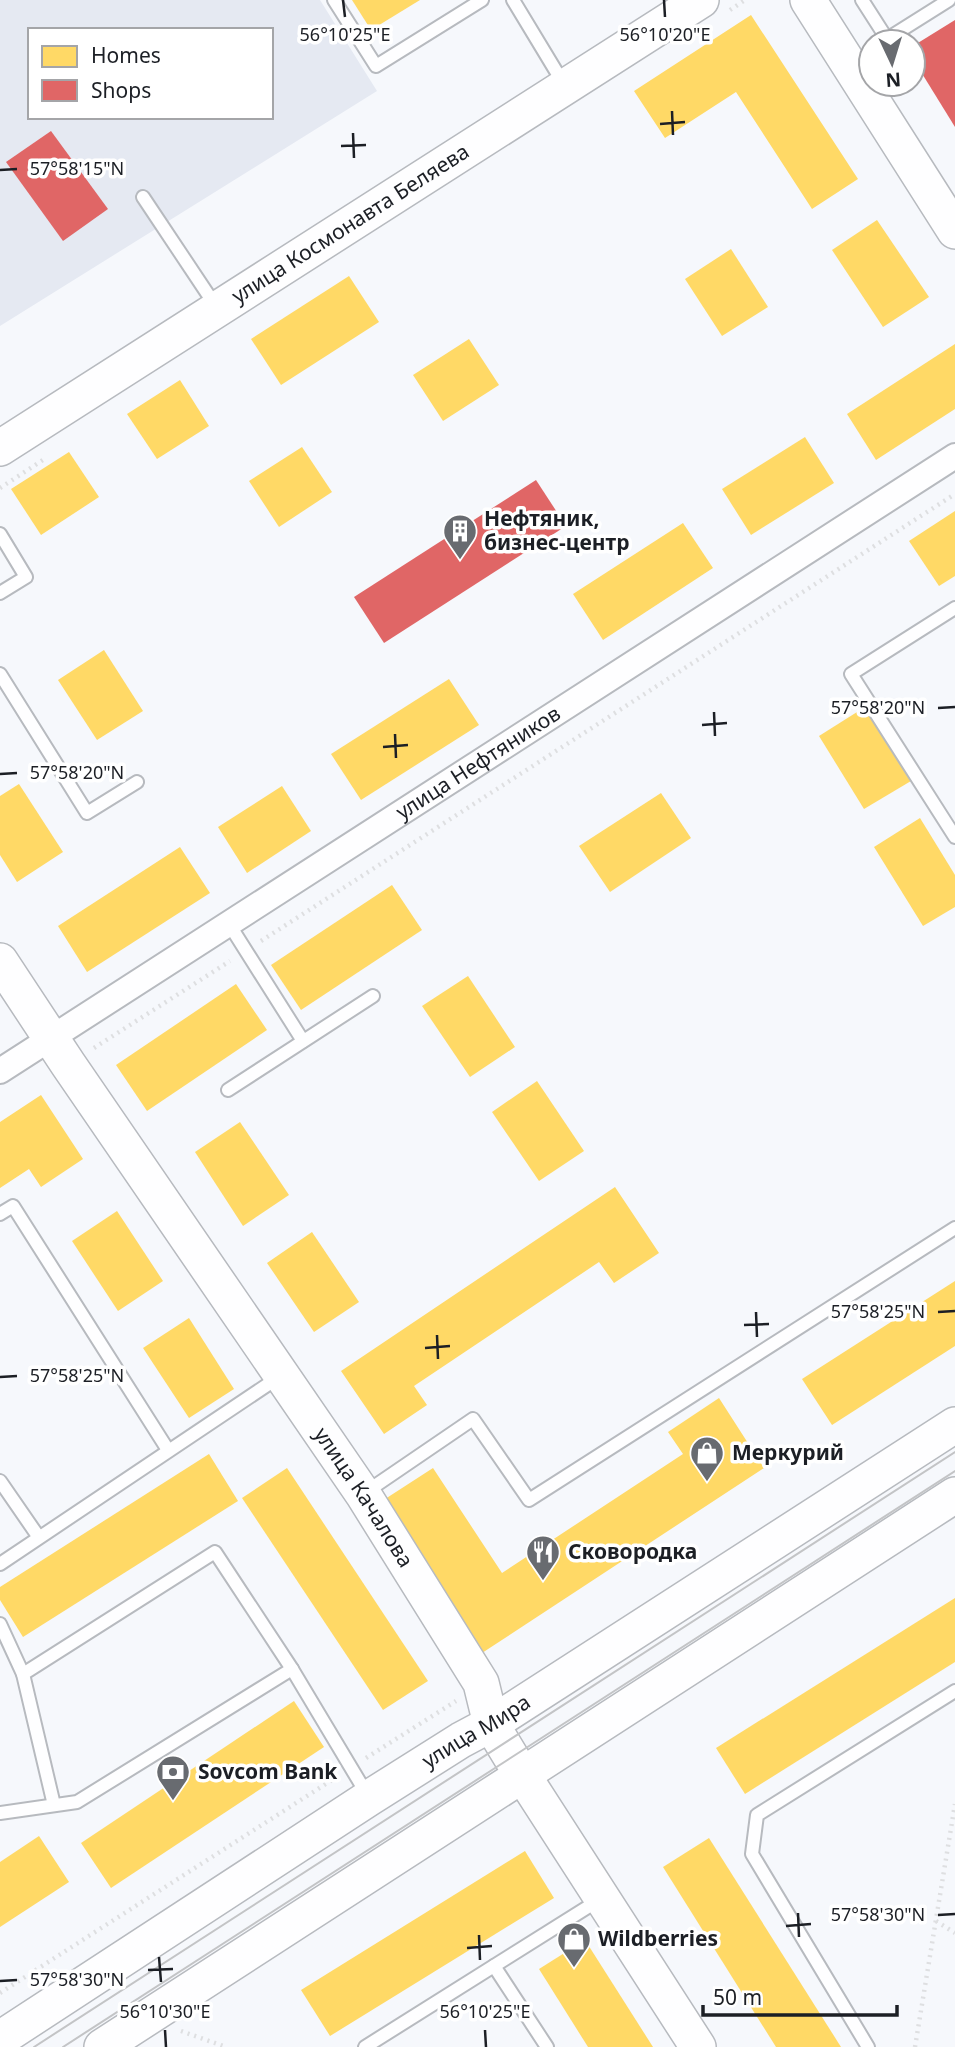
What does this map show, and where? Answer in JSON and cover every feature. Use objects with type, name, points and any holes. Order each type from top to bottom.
[{"type":"main road","name":"улица Космонавта Беляева","points":[[0,448],[701,0]]},
{"type":"main road","points":[[808,0],[955,231]]},
{"type":"main road","name":"улица Качалова","points":[[0,961],[363,1494],[481,1683],[491,1724],[698,2047]]},
{"type":"main road","name":"улица Мира","points":[[0,2039],[369,1798],[491,1724],[955,1425]]},
{"type":"main road","points":[[102,2047],[954,1498]]},
{"type":"street","name":"улица Нефтяников","points":[[0,1071],[955,456]]},
{"type":"lane","points":[[334,0],[376,66],[482,0]]},
{"type":"lane","points":[[513,0],[566,86]]},
{"type":"lane","points":[[862,0],[887,39],[948,0]]},
{"type":"lane","points":[[143,197],[218,309]]},
{"type":"lane","points":[[0,534],[26,577],[0,593]]},
{"type":"lane","points":[[955,608],[851,674],[955,837]]},
{"type":"lane","points":[[0,674],[87,813],[137,782]]},
{"type":"lane","points":[[229,924],[303,1041]]},
{"type":"lane","points":[[228,1090],[373,996]]},
{"type":"lane","points":[[0,1214],[13,1206],[168,1450]]},
{"type":"lane","points":[[363,1494],[473,1419],[528,1500],[955,1228]]},
{"type":"lane","points":[[0,1564],[38,1536],[281,1376]]},
{"type":"lane","points":[[0,1481],[38,1536]]},
{"type":"lane","points":[[23,1674],[215,1552],[292,1669],[369,1798]]},
{"type":"lane","points":[[0,1624],[23,1674],[54,1805]]},
{"type":"lane","points":[[0,1813],[77,1802],[292,1669]]},
{"type":"lane","points":[[868,2047],[752,1854],[757,1815],[955,1691]]},
{"type":"lane","points":[[365,2047],[602,1898]]},
{"type":"lane","points":[[494,1966],[547,2047]]},
{"type":"path","points":[[94,1048],[955,494]]},
{"type":"path","points":[[0,1993],[481,1683]]},
{"type":"path","points":[[915,2047],[955,1804]]},
{"type":"path","points":[[952,1819],[955,1829]]},
{"type":"path","points":[[936,1921],[955,1933]]},
{"type":"path","points":[[175,2029],[226,2047]]},
{"type":"shaded area","points":[[0,0],[320,0],[377,91],[0,326]]},
{"type":"building: Homes","points":[[352,0],[420,0],[371,30]]},
{"type":"building: Homes","points":[[751,15],[858,179],[812,209],[736,92],[665,138],[634,91]]},
{"type":"building: Homes","points":[[877,220],[929,297],[883,327],[832,250]]},
{"type":"building: Homes","points":[[731,249],[768,307],[722,336],[685,279]]},
{"type":"building: Homes","points":[[349,276],[379,322],[281,385],[251,339]]},
{"type":"building: Homes","points":[[469,339],[499,385],[443,421],[413,375]]},
{"type":"building: Homes","points":[[955,344],[955,409],[876,460],[847,414]]},
{"type":"building: Homes","points":[[180,380],[209,426],[157,459],[127,414]]},
{"type":"building: Homes","points":[[805,437],[834,483],[751,535],[722,489]]},
{"type":"building: Homes","points":[[302,447],[332,492],[279,527],[249,481]]},
{"type":"building: Homes","points":[[69,452],[99,497],[41,535],[11,489]]},
{"type":"building: Homes","points":[[955,511],[955,576],[939,586],[909,541]]},
{"type":"building: Homes","points":[[683,523],[713,568],[603,640],[573,594]]},
{"type":"building: Homes","points":[[104,650],[143,711],[97,740],[58,680]]},
{"type":"building: Homes","points":[[449,679],[479,725],[361,800],[331,754]]},
{"type":"building: Homes","points":[[865,707],[911,781],[864,809],[819,736]]},
{"type":"building: Homes","points":[[19,784],[63,852],[17,882],[0,855],[0,796]]},
{"type":"building: Homes","points":[[282,786],[311,831],[247,873],[218,827]]},
{"type":"building: Homes","points":[[661,793],[691,838],[610,892],[579,846]]},
{"type":"building: Homes","points":[[920,818],[955,875],[955,907],[923,926],[874,847]]},
{"type":"building: Homes","points":[[180,847],[210,893],[87,972],[58,926]]},
{"type":"building: Homes","points":[[392,885],[422,930],[301,1010],[271,965]]},
{"type":"building: Homes","points":[[468,976],[515,1047],[470,1077],[422,1006]]},
{"type":"building: Homes","points":[[236,984],[267,1030],[147,1111],[116,1065]]},
{"type":"building: Homes","points":[[537,1081],[584,1151],[539,1181],[492,1112]]},
{"type":"building: Homes","points":[[41,1095],[83,1159],[41,1187],[29,1169],[0,1188],[0,1122]]},
{"type":"building: Homes","points":[[240,1122],[289,1195],[243,1226],[195,1152]]},
{"type":"building: Homes","points":[[615,1187],[659,1253],[614,1283],[599,1262],[414,1386],[427,1405],[384,1434],[341,1371]]},
{"type":"building: Homes","points":[[117,1211],[163,1281],[118,1311],[72,1241]]},
{"type":"building: Homes","points":[[312,1232],[359,1302],[314,1332],[267,1263]]},
{"type":"building: Homes","points":[[955,1281],[955,1346],[832,1425],[802,1379]]},
{"type":"building: Homes","points":[[189,1318],[234,1389],[189,1418],[143,1348]]},
{"type":"building: Homes","points":[[719,1398],[764,1468],[482,1653],[382,1501],[433,1468],[502,1573],[683,1454],[668,1432]]},
{"type":"building: Homes","points":[[209,1454],[238,1501],[23,1637],[0,1600],[0,1587]]},
{"type":"building: Homes","points":[[287,1468],[428,1681],[383,1710],[242,1498]]},
{"type":"building: Homes","points":[[955,1598],[955,1662],[745,1794],[716,1748]]},
{"type":"building: Homes","points":[[294,1701],[324,1747],[111,1888],[81,1843]]},
{"type":"building: Homes","points":[[39,1836],[69,1882],[0,1927],[0,1862]]},
{"type":"building: Homes","points":[[709,1838],[841,2047],[776,2047],[663,1867]]},
{"type":"building: Homes","points":[[525,1851],[554,1898],[330,2036],[301,1990]]},
{"type":"building: Homes","points":[[585,1940],[653,2047],[588,2047],[539,1969]]},
{"type":"building: Shops","points":[[955,20],[955,127],[927,82],[927,37]]},
{"type":"building: Shops","points":[[51,131],[108,209],[63,241],[6,162]]},
{"type":"building: Shops","name":"Нефтяник, бизнес-центр","points":[[536,480],[566,526],[384,643],[354,597]]},
{"type":"tram line","points":[[34,2047],[955,1452]]},
{"type":"tram line","points":[[63,2047],[955,1471]]},
{"type":"place","name":"Нефтяник, бизнес-центр","points":[[460,561]]},
{"type":"place","name":"Меркурий","points":[[707,1483]]},
{"type":"place","name":"Сковородка","points":[[543,1582]]},
{"type":"place","name":"Sovcom Bank","points":[[173,1802]]},
{"type":"place","name":"Wildberries","points":[[574,1969]]}]
